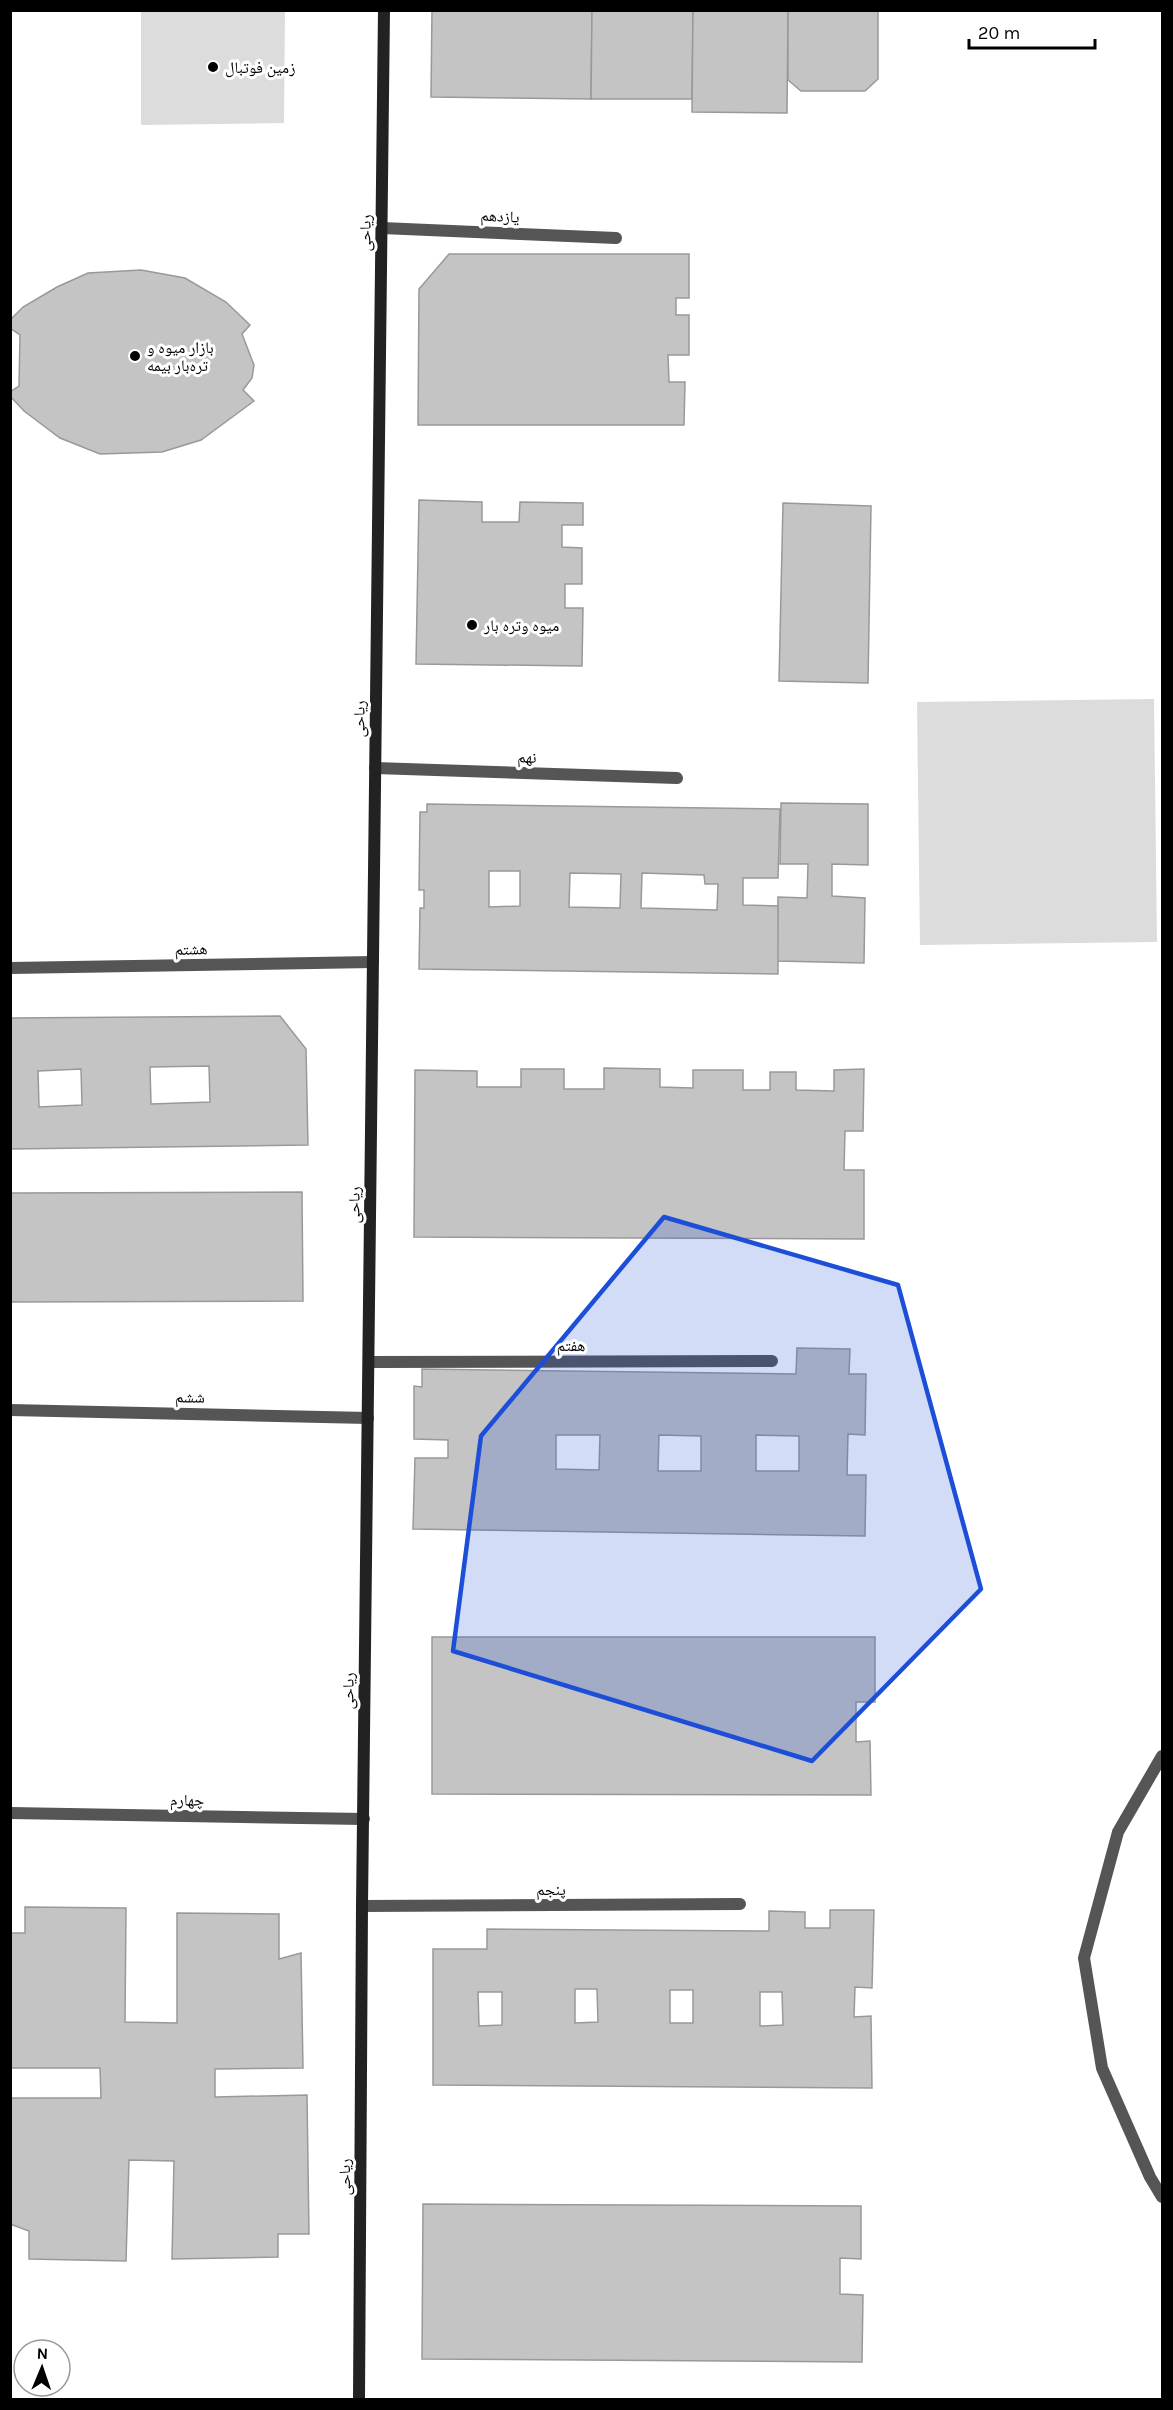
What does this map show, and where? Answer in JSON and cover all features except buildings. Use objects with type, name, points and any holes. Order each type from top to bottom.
[{"type":"street","name":"ریاحی","points":[[359,2400],[362,1906],[384,10]]},
{"type":"street","name":"یازدهم","points":[[382,228],[616,238]]},
{"type":"street","name":"نهم","points":[[375,768],[677,778]]},
{"type":"street","name":"هشتم","points":[[10,968],[373,963]]},
{"type":"street","name":"هفتم","points":[[369,1362],[772,1361]]},
{"type":"street","name":"ششم","points":[[10,1410],[368,1418]]},
{"type":"street","points":[[1162,1756],[1118,1832],[1084,1958],[1102,2068],[1150,2176],[1162,2197]]},
{"type":"street","name":"چهارم","points":[[10,1813],[364,1819]]},
{"type":"street","name":"پنجم","points":[[362,1906],[740,1904]]},
{"type":"highlighted area","points":[[664,1217],[898,1285],[981,1589],[812,1761],[453,1651],[481,1436]]},
{"type":"shaded area","name":"زمین فوتبال","points":[[141,11],[285,11],[284,123],[141,125]]},
{"type":"shaded area","points":[[1154,699],[1157,942],[920,945],[917,702]]},
{"type":"place","name":"زمین فوتبال","points":[[213,67]]},
{"type":"place","name":"بازار میوه و تره‌بار بیمه","points":[[135,356]]},
{"type":"place","name":"میوه وتره بار","points":[[472,625]]}]
